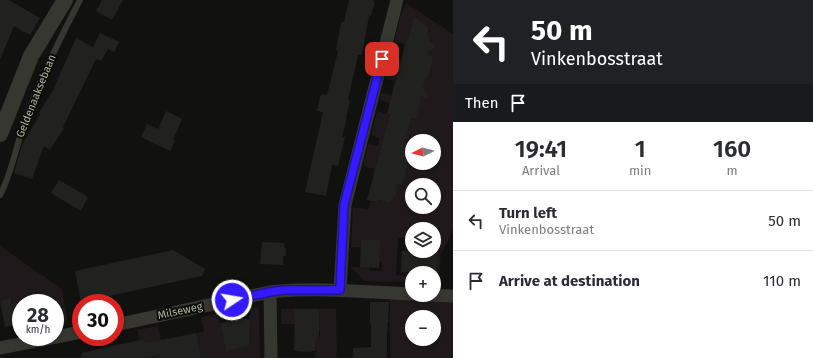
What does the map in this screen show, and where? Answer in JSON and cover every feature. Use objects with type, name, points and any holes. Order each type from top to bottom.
[{"type":"street","name":"Geldenaaksebaan","points":[[0,134],[31,56],[65,0]]},
{"type":"street","points":[[340,290],[344,205],[397,0]]},
{"type":"street","name":"Milseweg","points":[[124,323],[284,290],[340,290],[405,294]]},
{"type":"street","points":[[270,292],[271,358]]},
{"type":"street","points":[[441,296],[453,296]]},
{"type":"street","points":[[0,348],[72,334]]},
{"type":"lane","name":"Geldenaaksebaan","points":[[0,195],[10,170],[23,125],[42,78],[80,0]]},
{"type":"shaded area","points":[[406,3],[453,34],[453,229],[441,255],[441,222],[405,222],[405,238],[398,238],[396,275],[405,276],[405,282],[365,281],[350,267],[369,267],[369,271],[382,271],[382,262],[379,262],[380,240],[362,239],[361,247],[351,247],[353,207],[368,209],[371,201],[377,202],[378,200],[389,203],[395,195],[398,182],[373,176],[374,169],[363,166],[368,144],[378,146],[380,138],[371,135],[377,111],[390,115],[387,127],[408,132],[411,118],[390,102],[380,100],[381,93],[392,95],[393,90],[423,97],[425,91],[422,86],[423,80],[428,77],[429,73],[399,66],[395,81],[385,79],[390,58],[401,60],[403,54],[424,59],[426,52],[429,53],[435,45],[429,41],[427,36],[429,27],[414,18],[408,40],[406,40],[405,44],[394,42],[400,18]]},
{"type":"shaded area","points":[[0,246],[62,289],[63,294],[12,294],[12,302],[11,298],[0,301]]},
{"type":"shaded area","points":[[438,258],[441,258],[440,266],[437,266]]},
{"type":"shaded area","points":[[390,299],[405,299],[405,302],[441,302],[441,300],[453,300],[453,358],[390,358]]},
{"type":"shaded area","points":[[64,300],[68,323],[64,324]]},
{"type":"shaded area","points":[[251,307],[257,307],[259,309],[260,358],[195,358],[201,356],[196,333],[204,332],[201,317],[218,314],[226,351],[238,348],[238,346],[249,346],[249,319]]},
{"type":"shaded area","points":[[281,309],[295,309],[295,324],[281,324]]},
{"type":"shaded area","points":[[319,309],[336,309],[337,358],[311,358],[315,357],[316,337],[320,337],[320,330],[313,330],[319,325]]},
{"type":"shaded area","points":[[158,326],[161,340],[156,342],[159,358],[145,358],[148,357],[144,339],[140,340],[137,330]]},
{"type":"building","points":[[0,0],[9,0],[40,18],[30,35],[14,26],[0,60]]},
{"type":"building","points":[[102,0],[123,0],[112,20],[96,11]]},
{"type":"building","points":[[349,0],[373,0],[373,2],[375,2],[371,16],[369,15],[362,55],[358,55],[348,100],[350,101],[342,137],[345,137],[338,166],[332,165],[326,196],[305,192],[323,112],[317,111],[321,94],[327,95],[338,51],[336,50],[341,22],[344,22]]},
{"type":"building","points":[[414,17],[429,27],[427,36],[430,37],[429,41],[435,45],[428,54],[433,57],[428,77],[425,79],[423,88],[429,98],[421,96],[416,119],[411,118],[407,134],[405,134],[406,170],[402,185],[398,184],[396,195],[389,203],[378,200],[377,202],[367,200],[390,115],[387,114],[399,66],[406,40],[408,40]]},
{"type":"building","points":[[100,33],[119,42],[114,52],[108,49],[101,61],[96,59],[63,127],[64,128],[50,150],[44,146],[32,179],[14,173],[22,145],[53,90],[76,38],[93,47]]},
{"type":"building","points":[[166,111],[182,119],[170,151],[141,137],[147,124],[158,129]]},
{"type":"building","points":[[59,180],[88,197],[81,211],[51,193]]},
{"type":"building","points":[[361,239],[380,240],[379,268],[360,267]]},
{"type":"building","points":[[262,242],[284,243],[286,255],[283,257],[283,265],[260,264]]},
{"type":"building","points":[[173,250],[205,269],[202,276],[118,294],[79,294],[75,271]]},
{"type":"building","points":[[402,251],[405,251],[405,258],[438,258],[437,266],[405,266],[405,272],[401,272]]},
{"type":"building","points":[[11,298],[12,325],[5,327],[0,301]]},
{"type":"building","points":[[370,302],[389,302],[387,323],[387,358],[353,358],[353,348],[371,347]]},
{"type":"building","points":[[295,309],[319,309],[319,337],[316,337],[315,351],[294,351]]},
{"type":"building","points":[[240,319],[249,319],[249,346],[226,351],[220,323]]},
{"type":"building","points":[[196,333],[201,357],[159,358],[159,354],[145,358],[81,358],[81,353],[112,346],[124,346],[124,343],[144,339],[145,343]]},
{"type":"route","points":[[232,300],[284,290],[340,290],[344,205],[382,59]]}]
